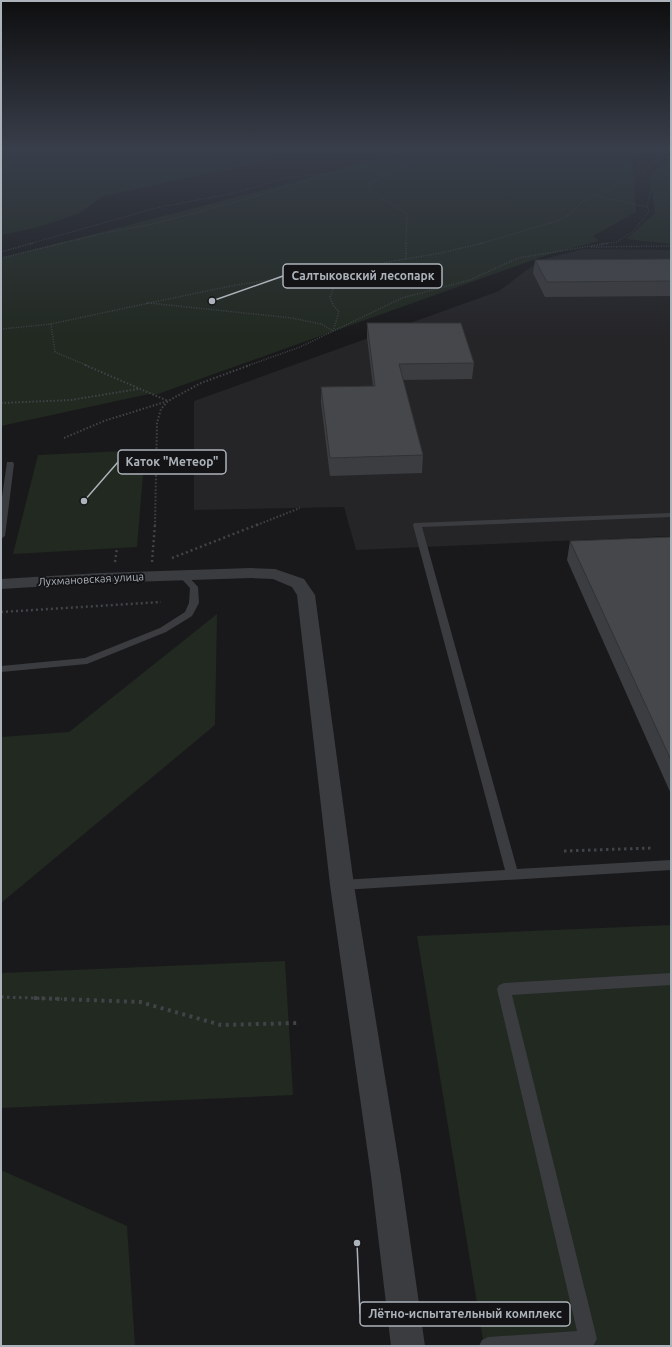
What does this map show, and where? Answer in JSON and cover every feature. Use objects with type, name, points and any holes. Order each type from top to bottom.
[{"type":"street","name":"Лухмановская улица","points":[[1,584],[100,578],[176,567],[275,574],[298,583],[306,595],[342,885],[386,1176],[408,1346]]},
{"type":"lane","points":[[1,536],[10,464]]},
{"type":"lane","points":[[512,875],[417,525],[671,515]]},
{"type":"lane","points":[[1,669],[87,661],[163,630],[189,614],[194,603],[194,587],[176,567]]},
{"type":"lane","points":[[342,885],[671,865]]},
{"type":"lane","points":[[488,1346],[588,1339],[504,989],[671,978]]},
{"type":"path","points":[[1,252],[139,213]]},
{"type":"path","points":[[1,258],[105,232],[153,224],[195,213]]},
{"type":"path","points":[[405,213],[407,214],[406,258]]},
{"type":"path","points":[[1,330],[51,324],[236,285],[347,269],[441,253],[492,241],[557,221],[571,213]]},
{"type":"path","points":[[64,438],[104,421],[168,401],[201,384],[300,347],[333,331],[352,324],[402,298],[470,280],[518,258],[578,247],[617,242],[638,226],[648,213]]},
{"type":"path","points":[[578,247],[671,246]]},
{"type":"path","points":[[333,331],[339,312],[333,305],[330,297],[338,280],[347,269]]},
{"type":"path","points":[[147,303],[292,318],[321,324],[333,331]]},
{"type":"path","points":[[51,324],[55,352],[168,401]]},
{"type":"path","points":[[1,403],[71,400],[138,389]]},
{"type":"path","points":[[152,562],[155,521],[157,423],[161,410],[168,401]]},
{"type":"path","points":[[176,567],[300,508]]},
{"type":"path","points":[[115,564],[117,548]]},
{"type":"path","points":[[1,612],[161,602]]},
{"type":"path","points":[[564,851],[652,848]]},
{"type":"path","points":[[1,997],[140,1002],[221,1025],[298,1023]]},
{"type":"shaded area","points":[[1,213],[80,213],[35,228],[1,235]]},
{"type":"shaded area","points":[[176,213],[634,213],[593,236],[599,241],[550,254],[155,395],[149,394],[1,426],[1,258]]},
{"type":"shaded area","points":[[655,213],[671,213],[671,244],[626,239]]},
{"type":"shaded area","points":[[583,249],[671,250],[671,536],[356,550],[344,507],[194,510],[194,401],[499,291],[540,260]]},
{"type":"shaded area","points":[[145,450],[137,547],[13,554],[38,455]]},
{"type":"shaded area","points":[[217,614],[215,725],[1,903],[1,737],[69,732]]},
{"type":"shaded area","points":[[671,925],[671,1346],[484,1346],[417,936]]},
{"type":"shaded area","points":[[285,961],[293,1095],[1,1108],[1,973]]},
{"type":"shaded area","points":[[1,1170],[127,1226],[135,1346],[1,1346]]},
{"type":"building","points":[[671,259],[671,281],[547,282],[535,260]]},
{"type":"building","points":[[367,323],[461,323],[474,363],[399,364],[423,455],[330,458],[321,387],[375,386]]},
{"type":"building","points":[[671,537],[671,760],[570,541]]},
{"type":"place","name":"Салтыковский лесопарк","points":[[212,301]]},
{"type":"place","name":"Каток \"Метеор\"","points":[[84,501]]},
{"type":"place","name":"Лётно-испытательный комплекс","points":[[357,1243]]}]
